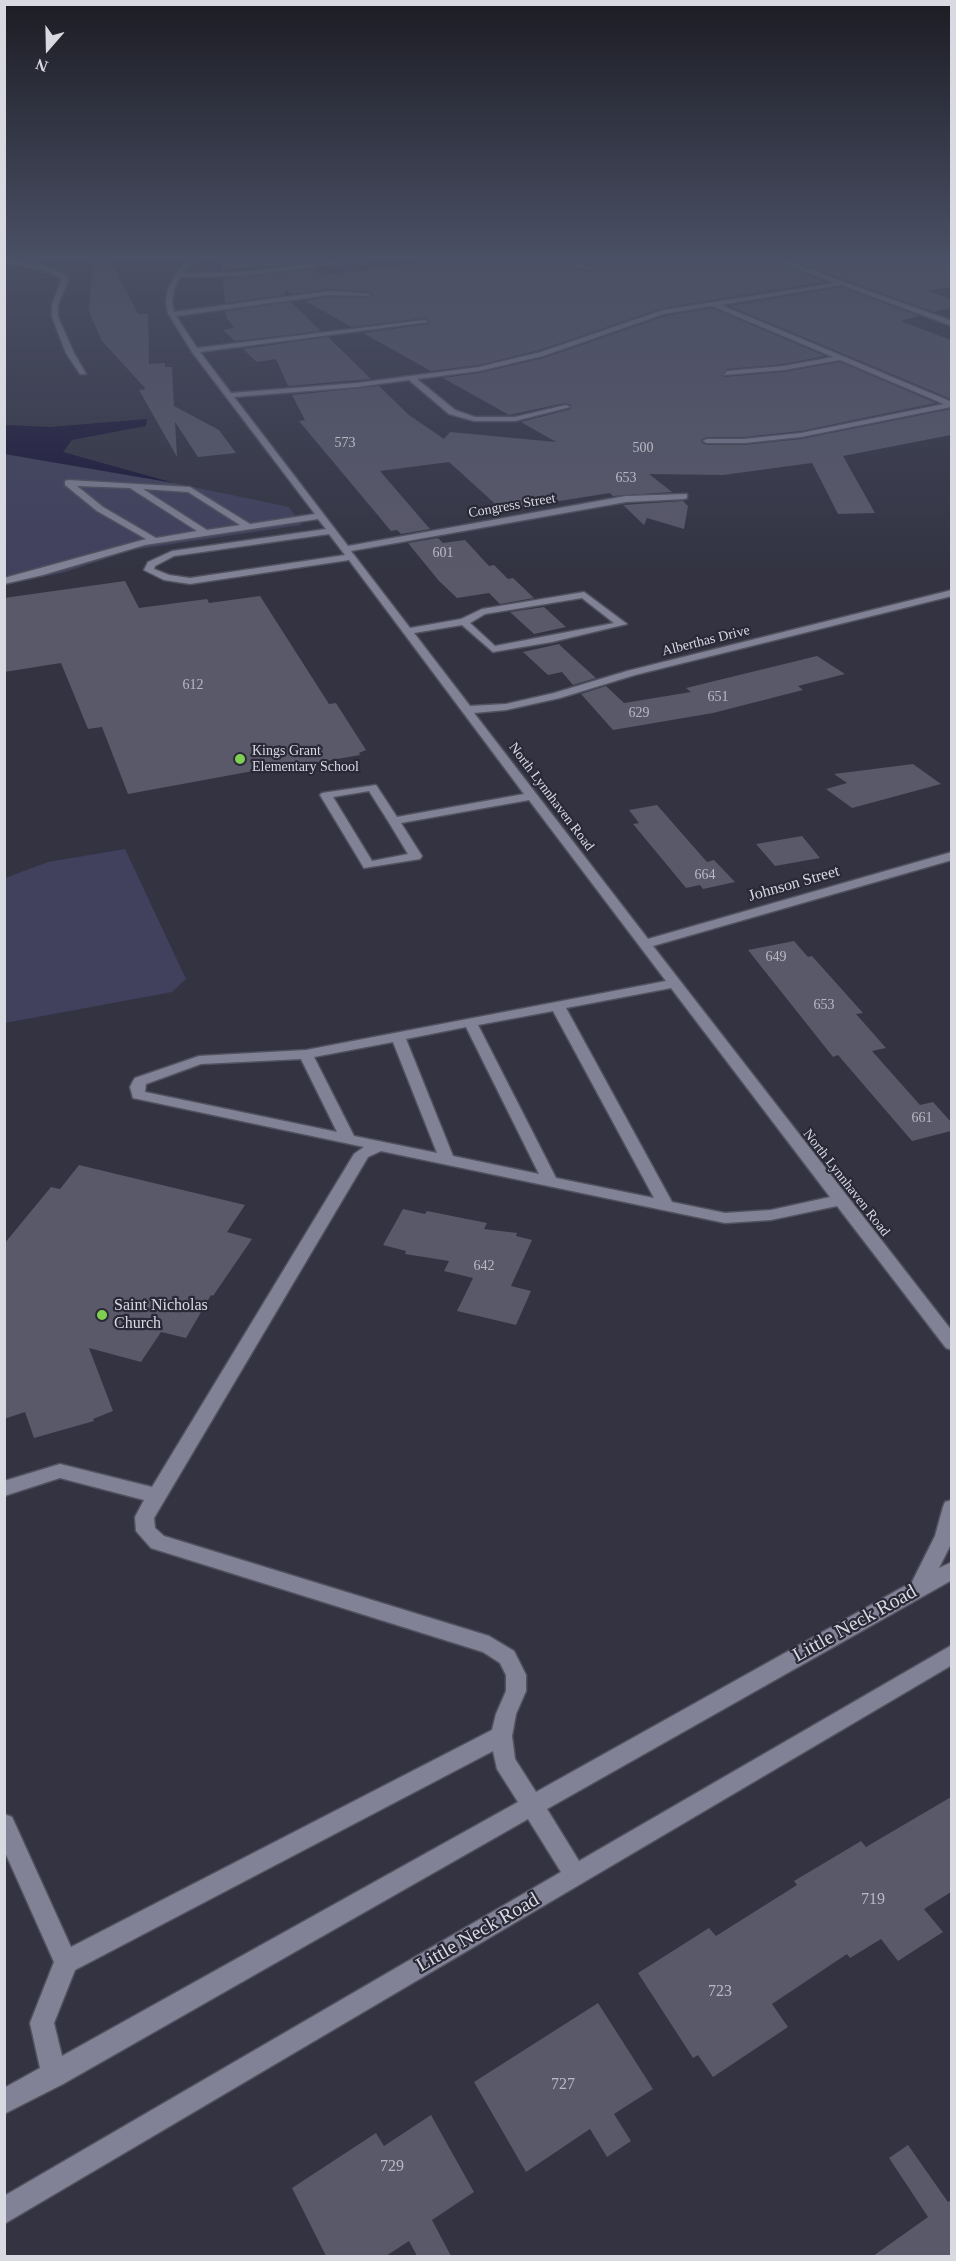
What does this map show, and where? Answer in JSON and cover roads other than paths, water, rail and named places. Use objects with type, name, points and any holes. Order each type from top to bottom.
[{"type":"street","points":[[77,364],[83,372]]},
{"type":"street","name":"North Lynnhaven Road","points":[[205,364],[951,1346]]},
{"type":"street","points":[[229,395],[412,379],[503,364]]},
{"type":"street","points":[[727,373],[809,364]]},
{"type":"street","points":[[853,364],[951,405]]},
{"type":"street","points":[[412,379],[452,412],[474,419],[516,419],[566,406]]},
{"type":"street","points":[[707,441],[744,441],[801,435],[951,405]]},
{"type":"street","points":[[154,540],[100,509],[68,483],[190,490],[248,526]]},
{"type":"street","points":[[132,486],[206,532]]},
{"type":"street","name":"Congress Street","points":[[332,531],[172,554],[151,564],[149,570],[167,578],[190,580],[348,553],[626,499],[684,496]]},
{"type":"street","points":[[4,580],[75,563],[113,549],[154,540],[321,516]]},
{"type":"street","name":"Alberthas Drive","points":[[466,710],[506,707],[556,696],[631,673],[951,593]]},
{"type":"street","points":[[407,630],[464,621],[482,612],[584,595],[622,624],[493,649],[464,621]]},
{"type":"street","points":[[372,787],[394,821],[416,856],[368,865],[326,795],[372,787]]},
{"type":"street","points":[[394,821],[532,796]]},
{"type":"street","name":"Johnson Street","points":[[646,945],[951,856]]},
{"type":"street","points":[[675,983],[306,1054],[199,1060],[140,1081],[137,1087],[138,1095],[725,1218],[771,1215],[840,1200]]},
{"type":"street","points":[[557,1005],[666,1205]]},
{"type":"street","points":[[470,1022],[550,1181]]},
{"type":"street","points":[[398,1037],[447,1160]]},
{"type":"street","points":[[306,1054],[348,1139]]},
{"type":"street","points":[[380,1146],[362,1154],[155,1495],[144,1517],[147,1531],[158,1542],[489,1645],[507,1657],[516,1675],[516,1691],[506,1714],[501,1736],[505,1762],[576,1876]]},
{"type":"street","points":[[4,1489],[60,1471],[155,1495]]},
{"type":"street","points":[[920,1587],[945,1536],[951,1507]]},
{"type":"street","name":"Little Neck Road","points":[[4,2102],[951,1570]]},
{"type":"street","name":"Little Neck Road","points":[[4,2211],[951,1654]]},
{"type":"street","points":[[54,2075],[42,2023],[66,1962],[501,1736]]},
{"type":"street","points":[[4,1824],[66,1962]]},
{"type":"place","name":"Kings Grant Elementary School","points":[[240,759]]},
{"type":"place","name":"Saint Nicholas Church","points":[[102,1315]]}]
